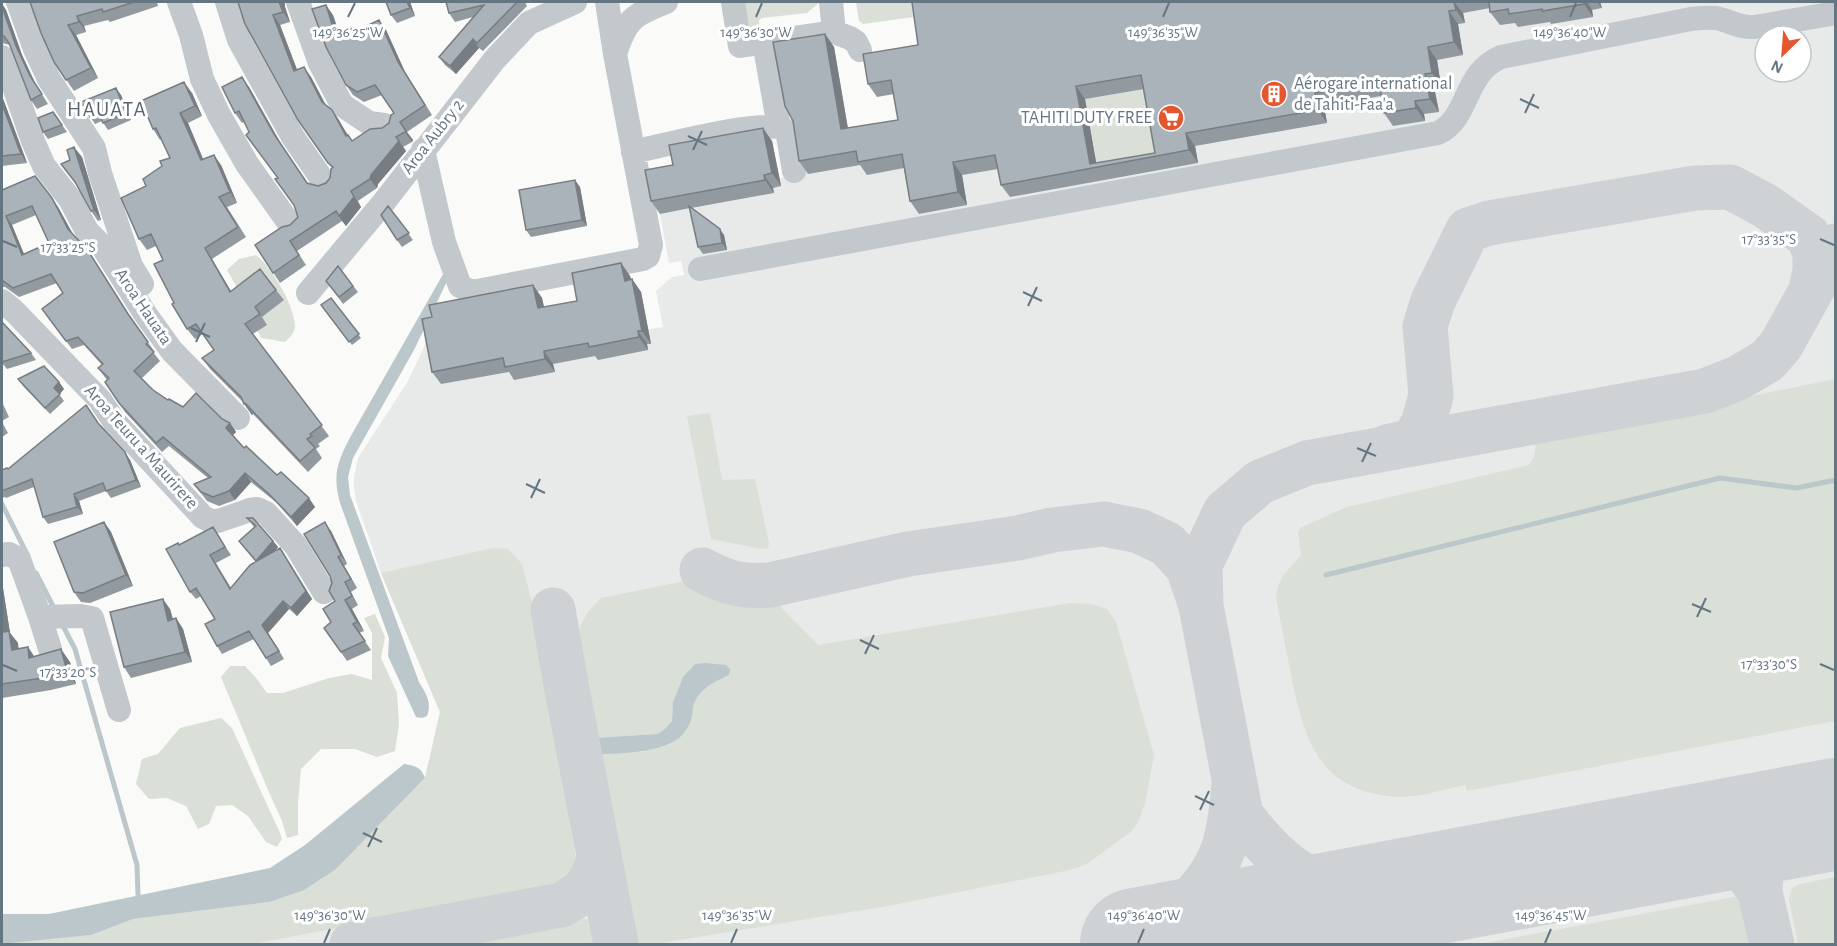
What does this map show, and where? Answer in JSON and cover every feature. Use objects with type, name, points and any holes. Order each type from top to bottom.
[{"type":"street","points":[[18,2],[49,79],[94,148],[131,266],[166,326],[190,351]]},
{"type":"street","points":[[179,2],[191,35],[202,79],[219,115],[247,164],[289,223]]},
{"type":"street","points":[[228,2],[239,40],[293,137],[324,182]]},
{"type":"street","points":[[298,2],[320,63],[342,105],[369,123],[384,125]]},
{"type":"street","name":"Aroa Aubry 2","points":[[308,293],[384,202],[495,59],[529,23],[575,2]]},
{"type":"street","points":[[423,150],[444,242],[460,286],[472,291],[643,259],[648,256],[651,245],[607,4],[635,2]]},
{"type":"street","points":[[615,54],[620,38],[632,18],[666,2]]},
{"type":"street","points":[[733,2],[740,46],[834,32],[856,42],[860,50]]},
{"type":"street","points":[[831,2],[834,32]]},
{"type":"street","points":[[700,269],[1438,133],[1446,129],[1454,120],[1477,74],[1490,61],[1501,57],[1705,17],[1717,18],[1742,27],[1755,27],[1836,13]]},
{"type":"street","points":[[764,42],[779,127]]},
{"type":"street","name":"Aroa Hauata","points":[[2,57],[44,166],[70,199],[87,231],[103,247],[172,351],[238,418]]},
{"type":"street","points":[[633,152],[772,126],[784,129],[788,136],[794,171]]},
{"type":"street","name":"Aroa Teuru a Maurirere","points":[[6,308],[100,400],[114,421],[203,517],[211,521],[218,521],[250,510],[257,509],[266,513],[296,546],[324,592]]},
{"type":"street","points":[[2,555],[9,554],[19,559],[47,616],[50,649]]},
{"type":"street","points":[[47,616],[92,618],[119,710]]},
{"type":"shaded area","points":[[743,2],[820,2],[807,13],[762,18],[759,20],[760,32],[755,33],[747,24]]},
{"type":"shaded area","points":[[856,2],[919,2],[921,16],[863,24],[859,21]]},
{"type":"shaded area","points":[[919,2],[1835,2],[1835,944],[2,944],[91,935],[133,919],[269,902],[304,890],[336,869],[425,778],[440,712],[381,573],[356,501],[354,476],[358,458],[408,381],[431,332],[542,298],[547,321],[587,318],[581,284],[630,275],[634,292],[625,296],[641,292],[646,318],[642,319],[644,330],[663,327],[656,291],[672,277],[684,275],[681,261],[669,263],[654,183],[772,138],[779,178],[803,174],[782,55],[834,47],[850,142],[907,133],[919,59]]},
{"type":"shaded area","points":[[1154,87],[1176,164],[1088,179],[1095,152],[1085,99]]},
{"type":"shaded area","points":[[256,255],[275,277],[291,307],[295,328],[285,342],[261,338],[227,270],[239,259]]},
{"type":"shaded area","points":[[446,269],[450,275],[414,350],[353,458],[348,477],[350,495],[419,682],[428,698],[427,716],[422,718],[416,717],[388,656],[389,638],[340,503],[337,475],[340,459],[352,434]]},
{"type":"shaded area","points":[[1835,379],[1835,721],[1467,791],[1465,785],[1407,797],[1364,791],[1344,782],[1329,770],[1317,755],[1308,738],[1296,697],[1276,598],[1284,574],[1301,555],[1298,532],[1300,528],[1347,507],[1529,465],[1534,457],[1536,442],[1540,440]]},
{"type":"shaded area","points":[[710,413],[722,480],[755,479],[769,543],[768,548],[762,549],[711,539],[687,416]]},
{"type":"shaded area","points":[[493,548],[508,549],[522,564],[535,614],[576,860],[572,874],[563,885],[253,944],[2,944],[91,935],[133,919],[269,902],[336,869],[425,778],[440,712],[381,573]]},
{"type":"shaded area","points":[[690,580],[728,595],[778,604],[818,645],[1070,603],[1092,604],[1107,609],[1116,622],[1154,755],[1145,803],[1138,822],[1132,831],[1087,864],[1070,870],[893,905],[655,944],[636,944],[596,754],[642,752],[693,707],[698,694],[728,675],[705,663],[695,664],[683,677],[673,702],[672,721],[658,734],[593,738],[577,651],[577,638],[589,611],[601,598]]},
{"type":"shaded area","points":[[375,614],[385,637],[381,658],[397,693],[399,724],[395,751],[377,757],[355,749],[321,749],[301,769],[298,835],[287,838],[282,821],[221,677],[230,666],[245,666],[267,693],[283,693],[329,678],[352,674],[372,680],[372,633],[364,618]]},
{"type":"shaded area","points":[[695,664],[726,665],[730,669],[729,675],[706,687],[698,696],[689,725],[679,738],[658,748],[645,751],[596,754],[593,738],[658,734],[666,728],[672,721],[673,702],[683,677]]},
{"type":"shaded area","points":[[221,718],[232,728],[280,833],[282,839],[277,847],[266,842],[248,816],[232,805],[216,806],[209,824],[198,829],[186,806],[167,798],[149,799],[136,784],[142,759],[158,754],[180,728]]},
{"type":"shaded area","points":[[404,764],[418,768],[425,778],[336,869],[304,890],[269,902],[133,919],[91,935],[2,944],[2,914],[49,914],[270,868],[305,845]]},
{"type":"shaded area","points":[[1835,877],[1835,944],[1798,944],[1789,899],[1792,888],[1800,884]]},
{"type":"shaded area","points":[[1750,894],[1761,944],[1480,944]]},
{"type":"shaded area","points":[[585,919],[591,922],[595,944],[451,944]]},
{"type":"building","points":[[30,2],[134,2],[103,12],[102,9],[77,16],[79,22],[68,25],[91,68],[66,80],[54,62]]},
{"type":"building","points":[[238,2],[279,2],[283,12],[273,15],[294,71],[304,67],[322,102],[332,110],[346,136],[348,135],[352,141],[370,129],[382,128],[389,123],[394,113],[375,85],[357,92],[346,85],[326,47],[312,9],[326,5],[337,40],[379,20],[398,62],[425,105],[400,122],[406,131],[396,137],[399,141],[370,179],[351,191],[354,197],[339,216],[336,211],[290,241],[299,255],[273,273],[255,245],[282,227],[290,225],[298,217],[294,205],[275,179],[278,178],[246,135],[249,132],[239,111],[235,113],[222,87],[242,77],[274,134],[307,183],[318,186],[326,183],[333,167],[298,120],[245,24]]},
{"type":"building","points":[[386,2],[407,2],[410,8],[391,15]]},
{"type":"building","points":[[446,2],[517,2],[477,43],[473,39],[450,66],[439,57],[484,5],[449,13]]},
{"type":"building","name":"Aérogare international de Tahiti-Faa'a","points":[[912,2],[1454,2],[1456,10],[1449,11],[1454,42],[1428,47],[1432,73],[1425,74],[1430,99],[1415,101],[1416,108],[1384,113],[1379,82],[1315,93],[1318,110],[1186,133],[1189,150],[1001,185],[995,155],[953,162],[958,192],[910,201],[902,154],[858,162],[856,151],[799,161],[793,121],[785,106],[773,42],[825,34],[841,129],[898,120],[891,80],[868,84],[863,54],[918,45]],"holes":[[[1141,75],[1155,153],[1090,164],[1076,86]]]},
{"type":"building","points":[[1489,2],[1584,2],[1584,4],[1509,14],[1508,9],[1490,12]]},
{"type":"building","points":[[2,7],[16,46],[30,76],[42,94],[31,100],[9,43],[2,36]]},
{"type":"building","points":[[184,82],[195,106],[180,113],[201,160],[214,155],[230,192],[219,197],[238,227],[205,248],[230,292],[260,269],[276,290],[255,307],[260,314],[245,324],[322,425],[307,439],[315,448],[300,461],[202,358],[214,350],[196,324],[187,329],[172,304],[174,303],[154,264],[163,260],[151,234],[139,239],[121,198],[146,186],[143,179],[162,166],[160,161],[170,158],[156,128],[153,129],[141,101]]},
{"type":"building","points":[[116,88],[126,113],[103,123],[99,114],[90,117],[81,102]]},
{"type":"building","points":[[2,104],[21,154],[2,156]]},
{"type":"building","points":[[53,112],[62,125],[43,132],[38,118]]},
{"type":"building","points":[[763,128],[772,173],[764,175],[765,180],[651,201],[645,170],[673,165],[669,145]]},
{"type":"building","points":[[74,147],[94,210],[91,211],[75,182],[61,164],[70,160],[67,150]]},
{"type":"building","points":[[35,176],[52,198],[68,229],[85,250],[87,249],[148,342],[146,344],[154,352],[134,371],[153,390],[183,407],[196,393],[222,419],[230,423],[226,428],[244,448],[246,446],[277,475],[281,472],[309,498],[291,517],[245,473],[229,491],[213,497],[201,492],[194,484],[211,477],[163,437],[156,443],[119,403],[105,382],[109,378],[98,368],[103,364],[78,337],[66,341],[42,309],[63,293],[51,274],[13,288],[2,280],[2,190]],"holes":[[[32,206],[49,243],[22,255],[6,216]]]},
{"type":"building","points":[[575,180],[582,220],[526,230],[519,190]]},
{"type":"building","points":[[388,206],[409,233],[397,240],[381,215]]},
{"type":"building","points":[[689,206],[720,229],[722,243],[698,247]]},
{"type":"building","points":[[621,263],[625,281],[632,279],[642,331],[638,331],[639,337],[589,347],[588,343],[544,351],[545,359],[505,367],[503,358],[432,372],[422,319],[432,317],[429,305],[533,285],[538,308],[577,301],[572,273]]},
{"type":"building","points":[[338,266],[353,286],[339,297],[326,281]]},
{"type":"building","points":[[331,298],[359,334],[349,342],[321,305]]},
{"type":"building","points":[[2,322],[31,353],[2,362]]},
{"type":"building","points":[[44,366],[59,382],[54,388],[60,394],[45,408],[18,379]]},
{"type":"building","points":[[86,405],[98,423],[125,452],[136,480],[106,491],[103,483],[74,494],[77,507],[43,517],[32,479],[2,491],[2,470],[8,469]]},
{"type":"building","points":[[247,518],[253,518],[273,541],[256,561],[239,541],[256,526]]},
{"type":"building","points":[[104,522],[126,575],[83,593],[74,592],[54,542]]},
{"type":"building","points":[[325,522],[341,555],[338,557],[351,579],[345,582],[352,596],[345,600],[357,622],[353,624],[365,641],[341,652],[324,628],[331,622],[323,609],[335,601],[329,591],[332,583],[330,576],[304,534]]},
{"type":"building","points":[[213,527],[225,547],[210,555],[230,589],[250,565],[280,548],[306,591],[291,608],[283,601],[262,625],[279,651],[266,658],[249,631],[217,646],[205,624],[215,619],[196,588],[190,592],[166,549],[178,543],[179,545]]},
{"type":"building","points":[[163,599],[168,621],[176,618],[185,652],[124,667],[110,612]]},
{"type":"building","points":[[2,620],[4,632],[9,631],[12,650],[28,647],[29,658],[61,649],[67,671],[43,678],[2,684]]},
{"type":"waterway","points":[[1326,575],[1720,478],[1796,488],[1836,480]]},
{"type":"waterway","points":[[2,504],[27,554]]},
{"type":"waterway","points":[[36,573],[55,610]]},
{"type":"waterway","points":[[62,624],[75,649],[137,865],[138,895]]},
{"type":"taxiway","points":[[1387,447],[1413,441],[1423,424],[1431,396],[1425,326],[1433,301],[1468,230],[1489,223],[1695,188],[1730,187],[1764,205],[1808,236],[1815,253],[1815,272],[1810,293]]},
{"type":"taxiway","points":[[1374,900],[1327,886],[1301,874],[1273,852],[1241,815],[1201,606],[1200,565],[1225,512],[1260,482],[1307,463],[1705,391],[1738,378],[1767,361],[1781,345],[1836,246]]},
{"type":"taxiway","points":[[702,570],[734,583],[770,585],[908,554],[1018,538],[1052,530],[1104,524],[1139,531],[1167,544],[1188,567],[1200,603]]},
{"type":"taxiway","points":[[553,610],[616,944]]},
{"type":"taxiway","points":[[1118,944],[1164,925],[1209,877],[1223,850],[1230,820],[1234,784]]},
{"type":"taxiway","points":[[1772,944],[1760,892],[1761,869],[1773,846],[1792,822]]},
{"type":"taxiway","points":[[1699,840],[1738,861],[1760,892]]},
{"type":"taxiway","points":[[352,944],[561,905],[577,896],[586,887],[599,859]]},
{"type":"taxiway","points":[[1320,944],[1374,900]]},
{"type":"runway","points":[[1136,944],[1836,814]]},
{"type":"place","name":"Aérogare international de Tahiti-Faa'a","points":[[1274,94]]},
{"type":"place","name":"TAHITI DUTY FREE","points":[[1171,118]]},
{"type":"district","name":"HAUATA","points":[[107,109]]}]
